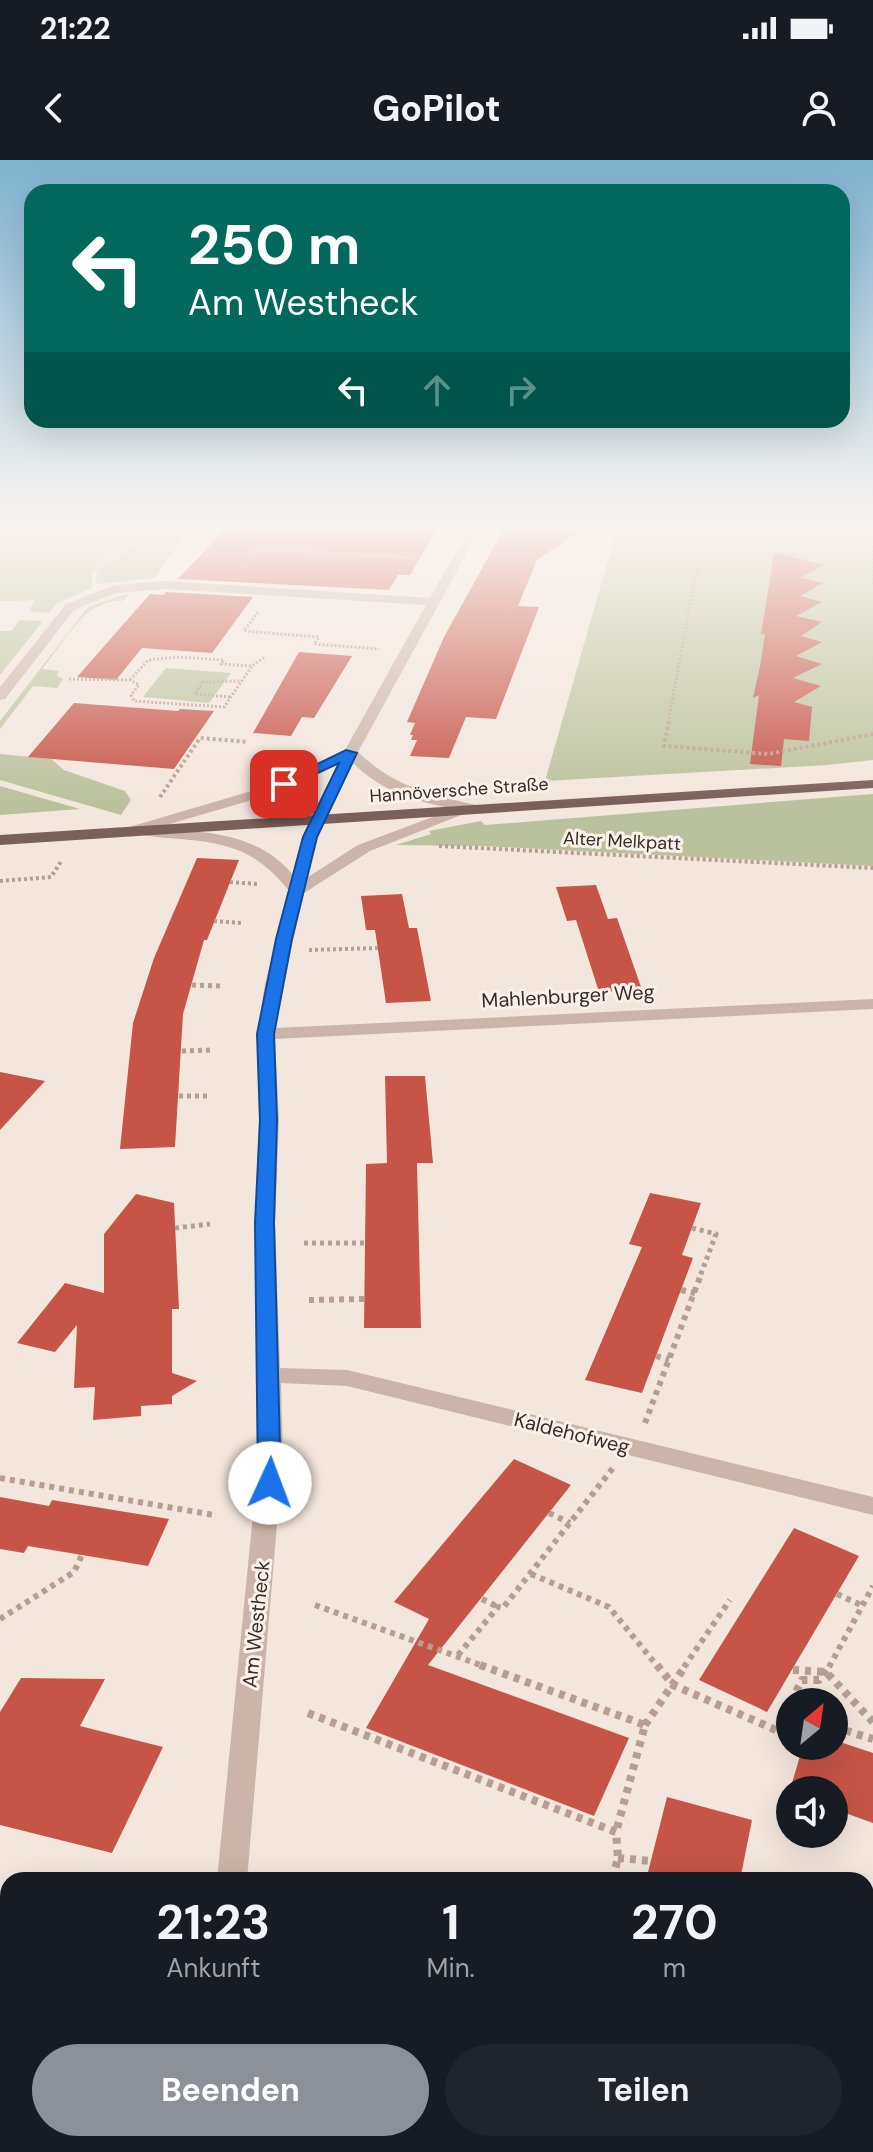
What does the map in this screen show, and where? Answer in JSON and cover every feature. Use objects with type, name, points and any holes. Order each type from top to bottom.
[{"type":"main road","name":"Hannöversche Straße","points":[[0,840],[873,784]]},
{"type":"street","points":[[0,696],[61,618]]},
{"type":"street","name":"Am Westheck","points":[[232,1872],[235,1820],[268,1512],[271,1453],[265,1223],[269,1120],[266,1034],[281,954],[310,837],[351,753],[425,618]]},
{"type":"street","points":[[131,831],[260,793],[351,753],[374,776],[394,789],[471,808]]},
{"type":"street","points":[[131,831],[208,839],[250,848],[265,855],[297,891],[364,848],[471,808]]},
{"type":"street","name":"Mahlenburger Weg","points":[[266,1034],[873,1004]]},
{"type":"street","name":"Kaldehofweg","points":[[268,1375],[347,1378],[873,1506]]},
{"type":"path","points":[[254,618],[244,631],[319,637],[314,644],[407,651]]},
{"type":"path","points":[[689,618],[664,746],[769,754],[873,734]]},
{"type":"path","points":[[278,642],[284,634]]},
{"type":"path","points":[[130,680],[148,660],[178,657],[224,660],[221,664],[252,666]]},
{"type":"path","points":[[69,679],[130,680],[139,685],[131,695],[134,701],[224,707],[252,666],[265,657]]},
{"type":"path","points":[[230,697],[195,694],[203,682],[242,681]]},
{"type":"path","points":[[157,802],[200,738],[248,742]]},
{"type":"path","points":[[0,881],[51,877],[77,835]]},
{"type":"path","name":"Alter Melkpatt","points":[[432,846],[873,868]]},
{"type":"path","points":[[230,882],[259,884]]},
{"type":"path","points":[[214,921],[241,923]]},
{"type":"path","points":[[308,950],[378,948]]},
{"type":"path","points":[[192,985],[221,986]]},
{"type":"path","points":[[182,1051],[212,1050]]},
{"type":"path","points":[[179,1096],[208,1096]]},
{"type":"path","points":[[175,1228],[210,1224]]},
{"type":"path","points":[[482,1599],[503,1608],[633,1448],[716,1234],[692,1228]]},
{"type":"path","points":[[304,1243],[365,1243]]},
{"type":"path","points":[[681,1290],[695,1293]]},
{"type":"path","points":[[309,1300],[364,1299]]},
{"type":"path","points":[[656,1356],[669,1360]]},
{"type":"path","points":[[0,1478],[214,1515]]},
{"type":"path","points":[[549,1513],[570,1523]]},
{"type":"path","points":[[0,1619],[74,1572],[82,1555]]},
{"type":"path","points":[[531,1574],[609,1607],[673,1685],[776,1730]]},
{"type":"path","points":[[798,1688],[802,1680],[819,1680],[826,1672],[873,1586]]},
{"type":"path","points":[[837,1594],[862,1605]]},
{"type":"path","points":[[614,1872],[618,1858],[616,1832],[645,1725],[730,1600]]},
{"type":"path","points":[[315,1605],[645,1725]]},
{"type":"path","points":[[458,1655],[498,1607]]},
{"type":"path","points":[[793,1670],[826,1672],[873,1722]]},
{"type":"path","points":[[308,1713],[616,1832]]},
{"type":"path","points":[[848,1731],[873,1739]]},
{"type":"path","points":[[618,1858],[651,1861]]},
{"type":"green space","points":[[82,618],[42,669],[59,671],[57,675],[63,679],[57,688],[33,686],[0,729],[0,721]]},
{"type":"green space","points":[[591,618],[873,618],[873,760],[545,781]]},
{"type":"green space","points":[[20,620],[43,621],[0,675],[0,631],[11,631]]},
{"type":"green space","points":[[166,668],[231,673],[209,703],[143,697]]},
{"type":"green space","points":[[0,754],[51,759],[64,770],[125,791],[131,800],[121,815],[0,780]]},
{"type":"green space","points":[[0,786],[7,788],[80,809],[0,815]]},
{"type":"green space","points":[[873,794],[873,866],[483,846],[396,845],[431,834],[429,831],[481,821],[485,825]]},
{"type":"building","points":[[129,618],[238,618],[212,653],[142,648],[116,680],[77,677]]},
{"type":"building","points":[[455,618],[535,618],[496,719],[466,717],[449,758],[410,756],[417,740],[411,740],[413,735],[410,735],[415,723],[407,722]]},
{"type":"building","points":[[764,618],[804,618],[822,622],[801,636],[822,642],[796,656],[822,664],[793,678],[821,686],[794,702],[812,707],[809,741],[784,739],[781,766],[750,764],[759,695],[753,698],[765,633],[761,635]]},
{"type":"building","points":[[299,652],[352,656],[314,718],[302,717],[291,736],[253,733]]},
{"type":"building","points":[[74,703],[214,711],[174,769],[28,757]]},
{"type":"building","points":[[197,858],[239,860],[207,940],[204,940],[183,1014],[175,1147],[120,1149],[133,1023],[154,958]]},
{"type":"building","points":[[596,885],[608,919],[617,918],[642,990],[599,992],[576,920],[567,921],[556,887]]},
{"type":"building","points":[[402,894],[409,928],[417,928],[431,1001],[386,1003],[375,930],[366,930],[361,896]]},
{"type":"building","points":[[0,1072],[45,1081],[0,1130]]},
{"type":"building","points":[[385,1076],[425,1076],[433,1163],[417,1163],[421,1328],[364,1328],[366,1164],[387,1163]]},
{"type":"building","points":[[650,1193],[701,1203],[682,1255],[693,1258],[642,1393],[585,1380],[642,1247],[629,1244]]},
{"type":"building","points":[[136,1194],[174,1203],[179,1309],[172,1309],[172,1373],[197,1381],[172,1396],[172,1404],[141,1406],[141,1416],[93,1420],[95,1387],[74,1388],[77,1325],[55,1352],[17,1343],[65,1283],[104,1293],[104,1234]]},
{"type":"building","points":[[514,1459],[571,1485],[428,1665],[629,1738],[594,1816],[366,1728],[429,1619],[394,1602]]},
{"type":"building","points":[[0,1497],[49,1506],[52,1500],[169,1519],[148,1566],[28,1546],[24,1553],[0,1549]]},
{"type":"building","points":[[794,1528],[859,1556],[781,1688],[776,1688],[776,1697],[767,1712],[699,1680]]},
{"type":"building","points":[[21,1678],[105,1679],[80,1726],[163,1747],[112,1853],[0,1825],[0,1712]]},
{"type":"building","points":[[848,1745],[873,1753],[873,1823],[848,1814],[848,1776],[794,1776],[799,1760],[848,1760]]},
{"type":"building","points":[[667,1797],[752,1820],[742,1872],[648,1872]]},
{"type":"route","points":[[270,1483],[265,1223],[269,1120],[266,1034],[284,939],[310,837],[351,753],[284,784]]}]
